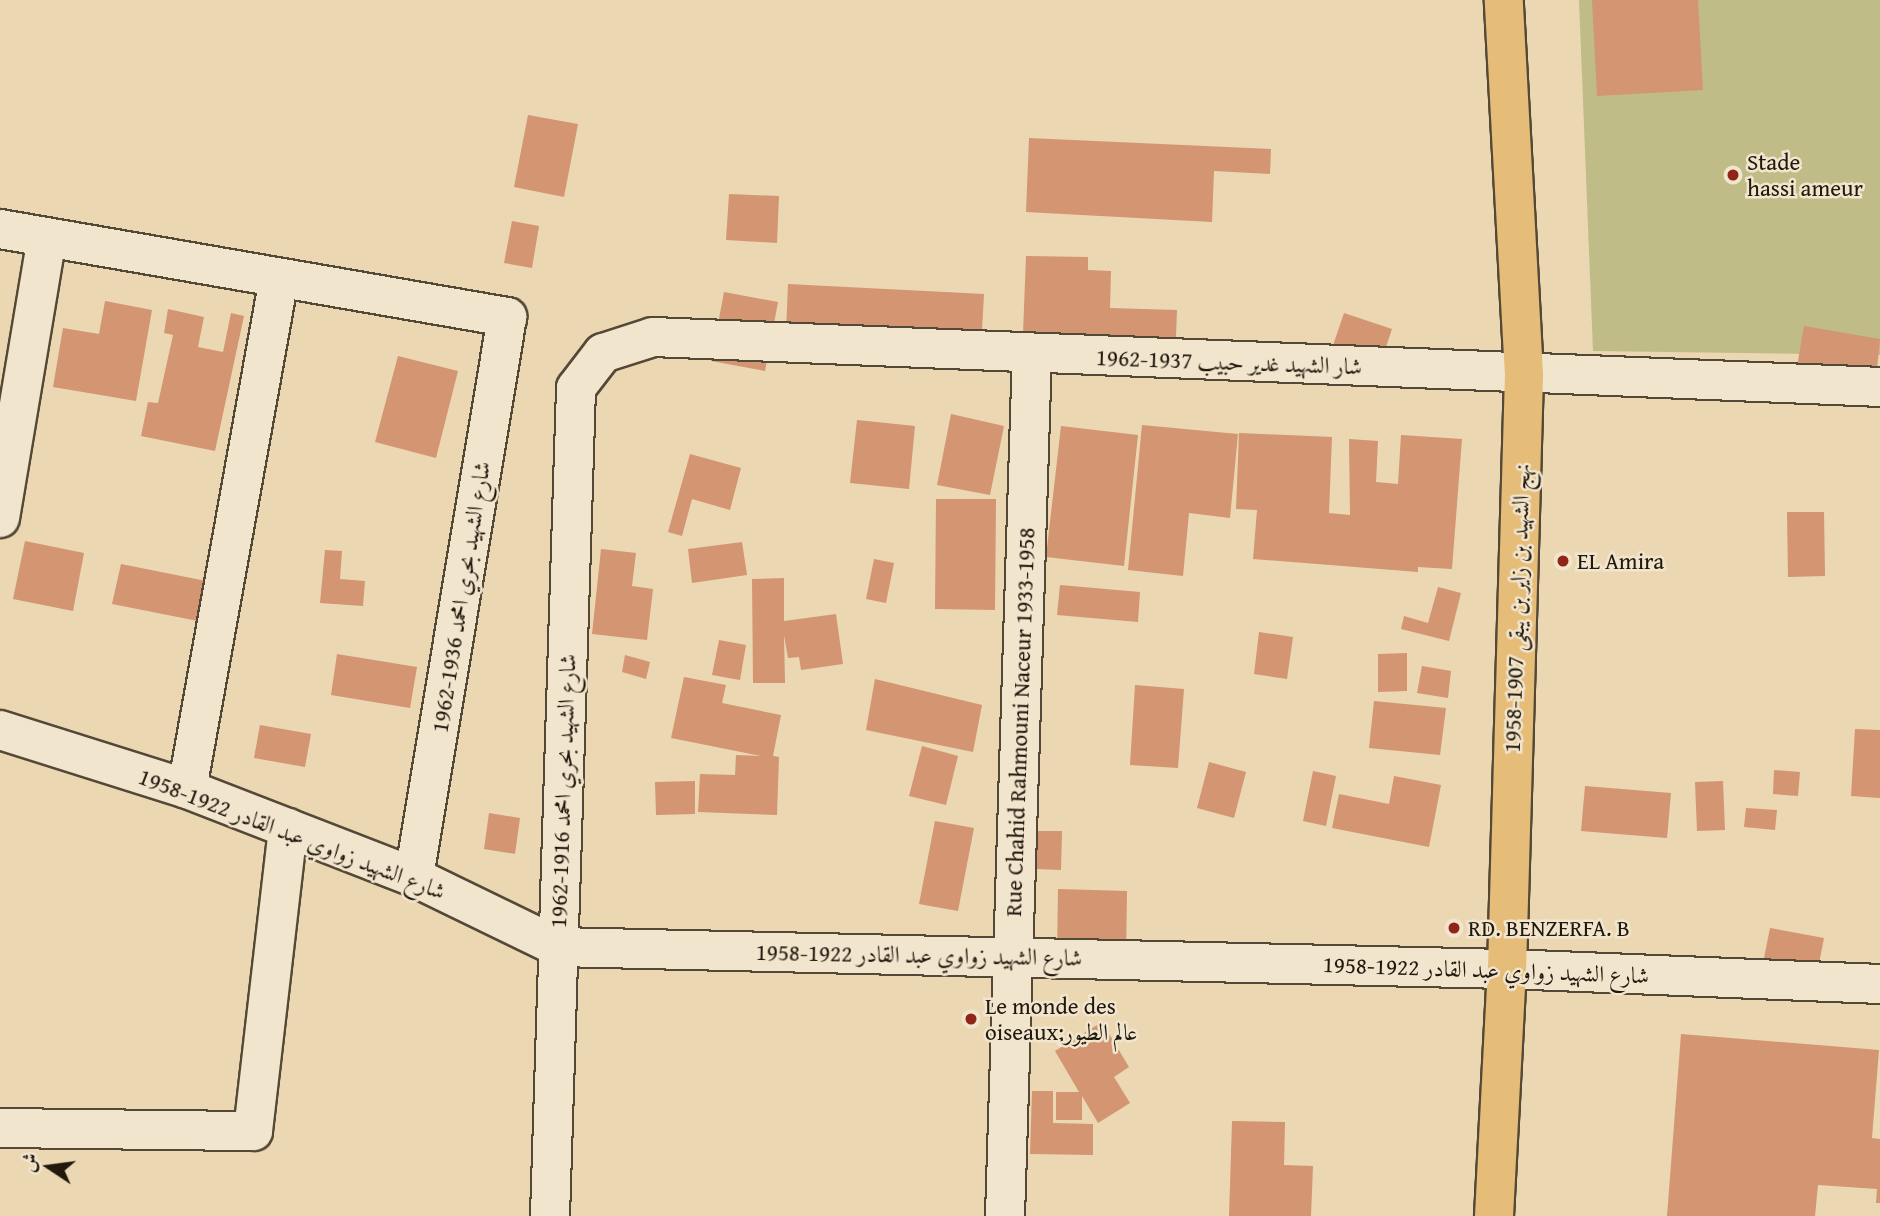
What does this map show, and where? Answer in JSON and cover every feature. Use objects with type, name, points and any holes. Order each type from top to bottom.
[{"type":"main road","name":"نهج الشهيد بن زاير بن يبقى 1907-1958","points":[[1494,1216],[1507,969],[1524,375],[1504,0]]},
{"type":"street","points":[[0,229],[279,278],[187,789]]},
{"type":"street","points":[[0,518],[47,238]]},
{"type":"street","name":"شارع الشهيد بحري امحمد 1936-1962","points":[[279,278],[507,317],[414,877]]},
{"type":"street","name":"شار الشهيد غدير حبيب 1937-1962","points":[[590,371],[603,353],[653,337],[1524,375],[1880,387]]},
{"type":"street","name":"Rue Chahid Rahmouni Naceur 1933-1958","points":[[1005,1216],[1032,354]]},
{"type":"street","name":"شارع الشهيد بحري امحمد 1916-1962","points":[[550,1216],[576,388],[590,371]]},
{"type":"street","name":"شارع الشهيد زواوي عبد القادر 1922-1958","points":[[0,730],[187,789],[288,828],[414,877],[558,947],[1507,969],[1880,984]]},
{"type":"street","points":[[0,1128],[253,1131],[288,828]]},
{"type":"shaded area","name":"Stade hassi ameur","points":[[1579,0],[1880,0],[1880,355],[1593,351]]},
{"type":"building","points":[[1592,0],[1698,0],[1703,90],[1597,96]]},
{"type":"building","points":[[528,115],[578,124],[564,197],[514,187]]},
{"type":"building","points":[[1029,138],[1271,149],[1270,174],[1214,171],[1212,222],[1026,212]]},
{"type":"building","points":[[729,194],[779,196],[777,243],[726,240]]},
{"type":"building","points":[[512,221],[539,226],[532,268],[504,263]]},
{"type":"building","points":[[1026,256],[1088,257],[1088,270],[1111,271],[1110,308],[1177,310],[1175,363],[1022,359]]},
{"type":"building","points":[[788,284],[984,294],[980,366],[785,357]]},
{"type":"building","points":[[724,292],[778,302],[765,371],[711,361]]},
{"type":"building","points":[[105,301],[152,310],[136,401],[53,387],[63,328],[99,334]]},
{"type":"building","points":[[168,309],[204,317],[198,347],[223,352],[231,313],[244,316],[215,451],[141,436],[148,402],[158,403],[173,335],[164,333]]},
{"type":"building","points":[[1344,313],[1392,329],[1376,377],[1328,360]]},
{"type":"building","points":[[1804,326],[1880,339],[1876,379],[1797,367]]},
{"type":"building","points":[[398,356],[458,371],[436,458],[375,442]]},
{"type":"building","points":[[951,414],[1004,426],[990,495],[937,485]]},
{"type":"building","points":[[857,420],[915,426],[909,489],[850,483]]},
{"type":"building","points":[[1142,425],[1238,434],[1230,518],[1189,513],[1183,576],[1128,570]]},
{"type":"building","points":[[1061,426],[1138,435],[1124,566],[1046,557]]},
{"type":"building","points":[[1239,433],[1332,437],[1329,513],[1350,515],[1349,439],[1378,441],[1376,482],[1398,484],[1401,435],[1462,439],[1452,569],[1418,567],[1418,572],[1253,559],[1257,510],[1236,509]]},
{"type":"building","points":[[690,454],[741,468],[730,510],[692,499],[682,536],[668,532]]},
{"type":"building","points":[[936,499],[996,499],[995,610],[935,609]]},
{"type":"building","points":[[1787,512],[1824,512],[1825,576],[1788,577]]},
{"type":"building","points":[[25,541],[84,553],[73,611],[13,599]]},
{"type":"building","points":[[742,542],[747,575],[692,583],[688,549]]},
{"type":"building","points":[[601,549],[636,553],[632,586],[653,589],[647,640],[592,634]]},
{"type":"building","points":[[325,550],[342,551],[340,579],[365,581],[363,606],[320,603]]},
{"type":"building","points":[[874,559],[894,563],[886,603],[866,599]]},
{"type":"building","points":[[121,564],[206,581],[198,621],[112,604]]},
{"type":"building","points":[[784,578],[784,621],[836,614],[843,664],[801,670],[799,657],[788,658],[784,635],[785,683],[753,683],[752,579]]},
{"type":"building","points":[[1060,585],[1140,592],[1138,622],[1057,615]]},
{"type":"building","points":[[1438,587],[1461,593],[1449,641],[1401,629],[1404,616],[1428,623]]},
{"type":"building","points":[[1259,632],[1293,637],[1287,679],[1254,674]]},
{"type":"building","points":[[719,640],[746,645],[740,680],[712,675]]},
{"type":"building","points":[[1407,653],[1407,691],[1378,692],[1378,654]]},
{"type":"building","points":[[337,654],[417,667],[410,708],[331,695]]},
{"type":"building","points":[[625,655],[650,662],[646,679],[622,672]]},
{"type":"building","points":[[1422,666],[1451,671],[1448,698],[1417,693]]},
{"type":"building","points":[[684,677],[726,685],[722,703],[781,715],[773,756],[779,757],[777,815],[698,812],[700,774],[735,775],[736,755],[761,756],[671,738]]},
{"type":"building","points":[[875,679],[982,705],[973,752],[866,730]]},
{"type":"building","points":[[1135,685],[1184,689],[1178,768],[1130,765]]},
{"type":"building","points":[[1374,701],[1446,708],[1440,755],[1369,748]]},
{"type":"building","points":[[260,725],[311,734],[305,767],[254,758]]},
{"type":"building","points":[[1855,729],[1880,730],[1880,798],[1851,796]]},
{"type":"building","points":[[922,746],[958,756],[946,805],[909,796]]},
{"type":"building","points":[[1209,762],[1246,772],[1234,818],[1197,808]]},
{"type":"building","points":[[1774,770],[1800,772],[1798,796],[1773,794]]},
{"type":"building","points":[[1313,771],[1336,776],[1326,826],[1303,821]]},
{"type":"building","points":[[1394,776],[1441,785],[1429,847],[1332,828],[1339,794],[1389,804]]},
{"type":"building","points":[[695,781],[695,814],[656,815],[655,782]]},
{"type":"building","points":[[1723,781],[1725,830],[1697,831],[1695,782]]},
{"type":"building","points":[[1585,786],[1671,793],[1667,838],[1581,831]]},
{"type":"building","points":[[1746,808],[1777,810],[1775,830],[1744,827]]},
{"type":"building","points":[[489,813],[520,818],[515,854],[484,849]]},
{"type":"building","points":[[935,821],[974,828],[958,911],[919,904]]},
{"type":"building","points":[[1035,831],[1062,831],[1061,870],[1035,869]]},
{"type":"building","points":[[1058,889],[1127,891],[1126,958],[1057,957]]},
{"type":"building","points":[[1770,928],[1824,938],[1816,979],[1762,968]]},
{"type":"building","points":[[1102,1022],[1129,1067],[1114,1077],[1130,1103],[1098,1123],[1082,1096],[1082,1120],[1056,1120],[1056,1092],[1079,1092],[1055,1051]]},
{"type":"building","points":[[1681,1034],[1879,1050],[1872,1138],[1880,1139],[1880,1203],[1876,1203],[1877,1189],[1818,1185],[1815,1216],[1667,1216]]},
{"type":"building","points":[[1032,1091],[1053,1091],[1053,1123],[1093,1124],[1093,1155],[1030,1154]]},
{"type":"building","points":[[1232,1121],[1285,1122],[1284,1165],[1313,1166],[1311,1216],[1229,1216]]},
{"type":"place","name":"Stade hassi ameur","points":[[1733,175]]},
{"type":"place","name":"EL Amira","points":[[1563,561]]},
{"type":"place","name":"RD. BENZERFA. B","points":[[1454,928]]},
{"type":"place","name":"Le monde des oiseaux;عالم الطيور","points":[[971,1019]]}]
